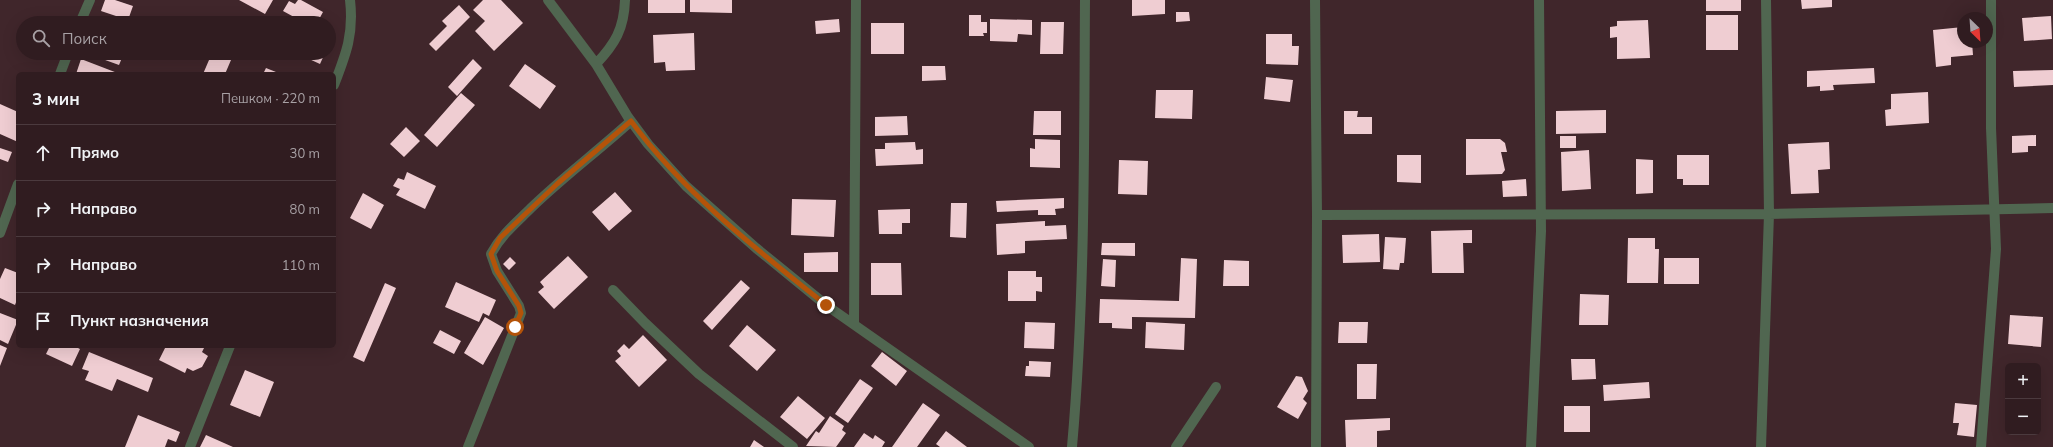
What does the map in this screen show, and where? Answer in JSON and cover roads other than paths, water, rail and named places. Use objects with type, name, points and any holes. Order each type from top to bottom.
[{"type":"street","points":[[83,16],[90,0]]},
{"type":"street","points":[[336,80],[349,48],[352,16],[350,0]]},
{"type":"street","points":[[548,0],[596,64],[631,121],[648,144],[692,191],[756,248],[826,305],[1028,447]]},
{"type":"street","points":[[596,64],[612,48],[624,17],[625,0]]},
{"type":"street","points":[[854,324],[856,0]]},
{"type":"street","points":[[1072,447],[1076,399],[1083,188],[1085,0]]},
{"type":"street","points":[[1315,0],[1317,215],[1316,447]]},
{"type":"street","points":[[1531,447],[1541,213],[1539,0]]},
{"type":"street","points":[[1761,447],[1769,214],[1766,0]]},
{"type":"street","points":[[1981,447],[1996,249],[1996,209],[1991,128],[1991,0]]},
{"type":"street","points":[[61,72],[65,60]]},
{"type":"street","points":[[468,447],[521,313],[519,306],[497,271],[491,254],[500,238],[528,211],[557,184],[631,121]]},
{"type":"street","points":[[0,233],[16,189]]},
{"type":"street","points":[[1317,215],[1541,213],[1769,214],[2053,208]]},
{"type":"street","points":[[613,290],[645,323],[699,374],[793,447]]},
{"type":"street","points":[[190,447],[229,348]]},
{"type":"street","points":[[1176,447],[1216,387]]}]
